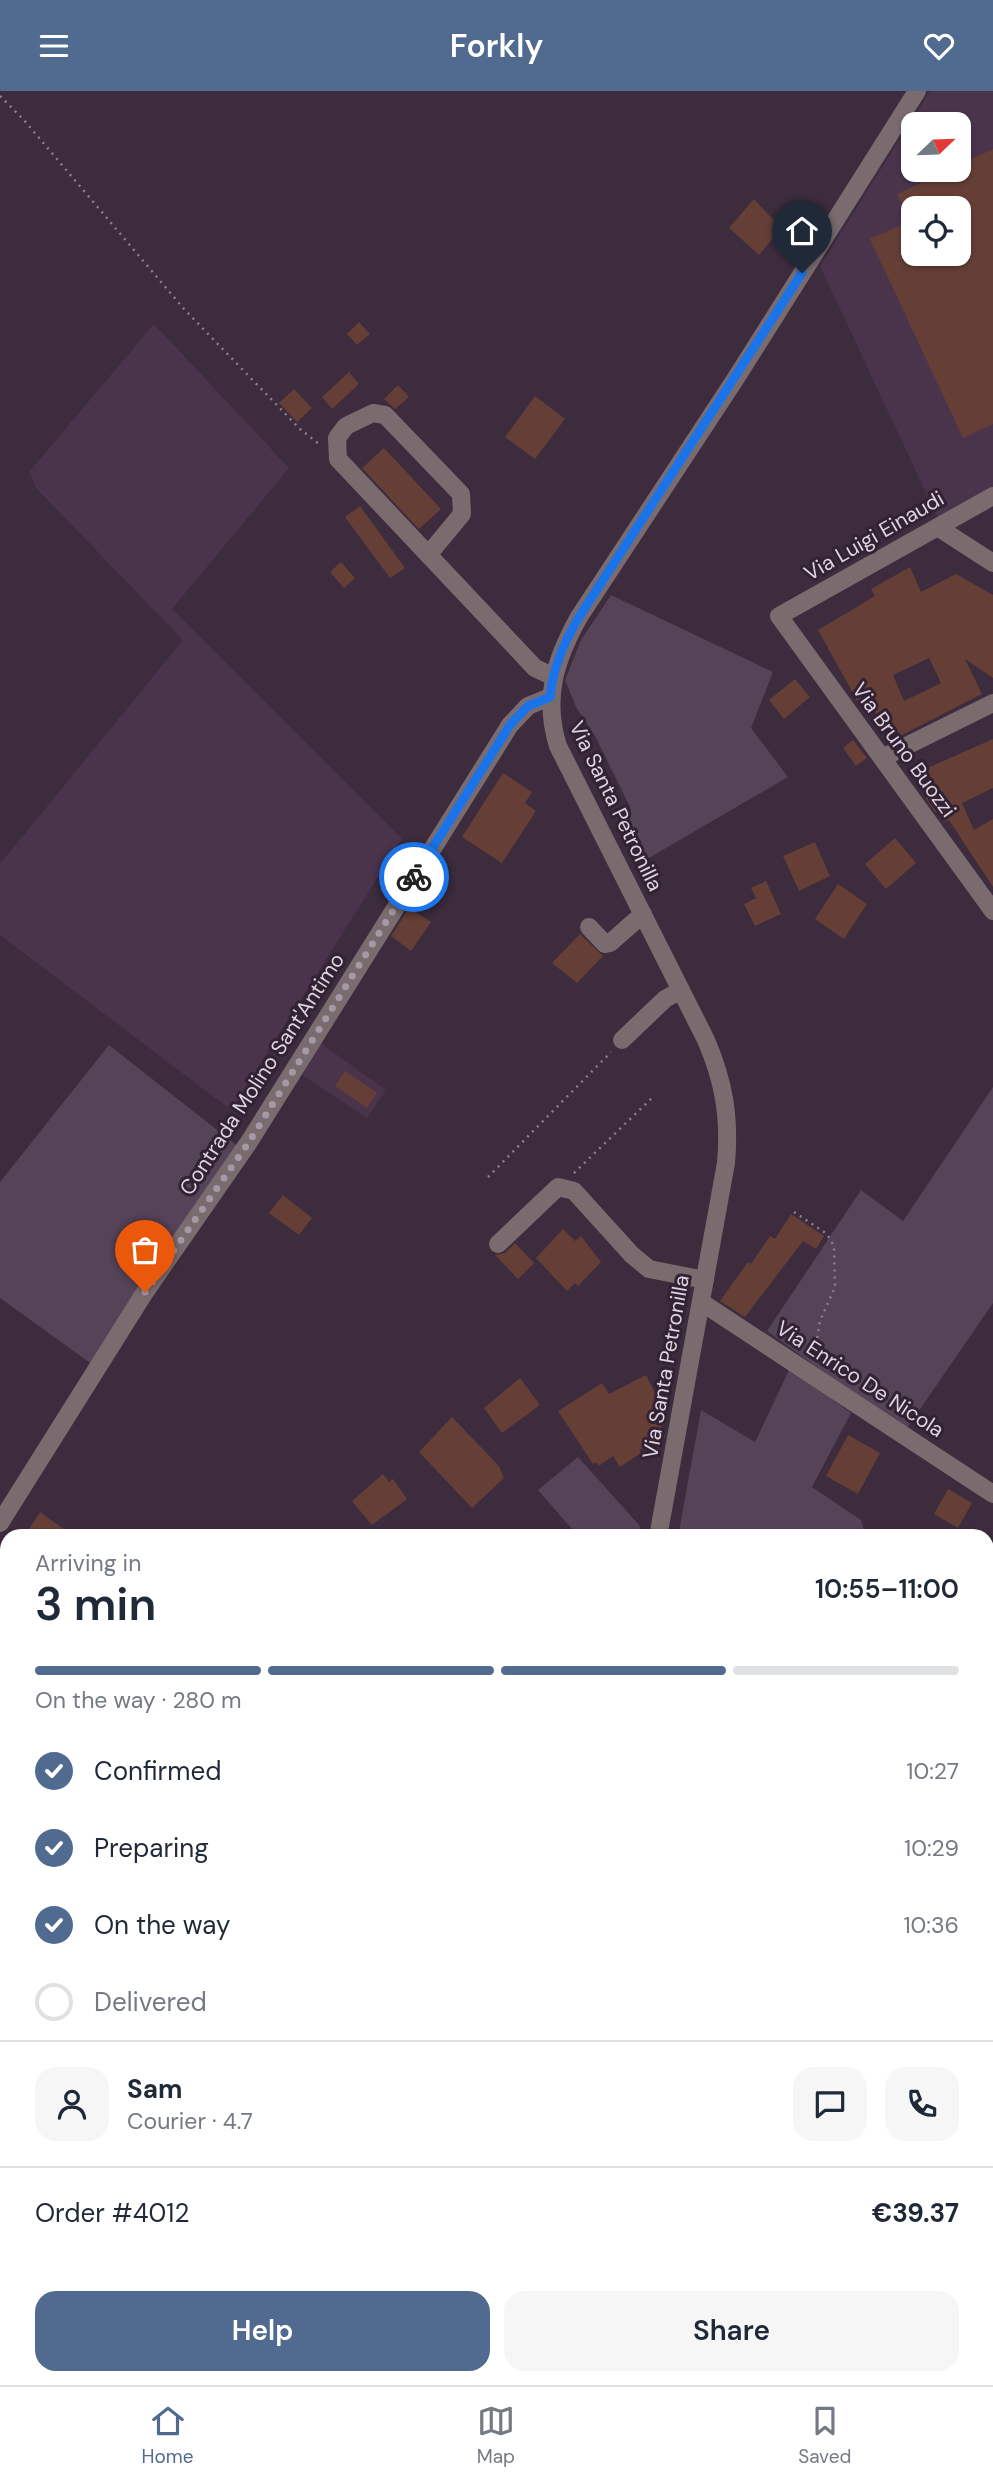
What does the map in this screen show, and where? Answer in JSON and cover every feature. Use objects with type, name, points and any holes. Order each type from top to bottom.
[{"type":"street","name":"Via Santa Petronilla","points":[[658,1529],[726,1163],[728,1107],[720,1074],[681,990],[558,746],[551,723],[552,676],[562,646],[579,617],[736,378],[916,91]]},
{"type":"street","points":[[428,555],[454,528],[462,514],[461,494],[392,419],[373,413],[346,426],[337,438],[338,459],[428,555],[536,668],[552,676]]},
{"type":"street","name":"Via Luigi Einaudi","points":[[779,616],[993,496]]},
{"type":"street","points":[[939,528],[993,563]]},
{"type":"street","name":"Via Bruno Buozzi","points":[[779,616],[993,911]]},
{"type":"street","name":"Contrada Molino Sant'Antimo","points":[[0,1523],[145,1292],[249,1142],[510,725],[528,706],[550,697]]},
{"type":"street","points":[[882,758],[993,703]]},
{"type":"street","points":[[589,927],[606,944],[643,914]]},
{"type":"street","points":[[622,1040],[665,999],[681,990]]},
{"type":"street","points":[[498,1244],[558,1187],[565,1187],[573,1191],[632,1255],[649,1269],[705,1280]]},
{"type":"street","name":"Via Enrico De Nicola","points":[[701,1302],[993,1494]]},
{"type":"path","points":[[0,96],[23,119],[184,309],[300,429],[338,459]]},
{"type":"path","points":[[488,1177],[622,1040]]},
{"type":"path","points":[[565,1187],[568,1178],[653,1097]]},
{"type":"path","points":[[794,1212],[827,1234],[834,1246],[835,1287],[820,1321],[814,1359],[817,1378]]},
{"type":"shaded area","points":[[930,91],[993,91],[993,492],[941,525],[820,266],[901,137],[901,182],[971,182],[971,112],[917,112]]},
{"type":"shaded area","points":[[154,324],[289,468],[172,609],[402,839],[231,1110],[0,935],[0,864],[183,640],[36,488],[29,472]]},
{"type":"shaded area","points":[[611,595],[773,672],[751,728],[788,777],[642,862],[628,836],[631,809],[595,736],[576,707],[565,680],[581,640]]},
{"type":"shaded area","points":[[319,1042],[386,1090],[367,1118],[299,1073]]},
{"type":"shaded area","points":[[109,1045],[240,1148],[93,1365],[0,1298],[0,1182]]},
{"type":"shaded area","points":[[993,1087],[993,1303],[905,1431],[767,1331],[861,1190],[903,1221]]},
{"type":"shaded area","points":[[790,1368],[851,1413],[812,1487],[861,1520],[864,1529],[679,1529],[701,1410],[755,1442]]},
{"type":"shaded area","points":[[578,1457],[640,1526],[640,1529],[572,1529],[538,1490]]},
{"type":"building","points":[[993,149],[993,424],[963,438],[870,239],[901,225],[901,266],[971,266],[971,196],[901,196],[901,202],[897,194],[923,182],[971,182],[971,159]]},
{"type":"building","points":[[754,199],[781,228],[759,255],[729,228]]},
{"type":"building","points":[[359,322],[370,334],[357,345],[347,334]]},
{"type":"building","points":[[349,372],[359,384],[332,409],[322,397]]},
{"type":"building","points":[[398,385],[409,397],[395,409],[384,399]]},
{"type":"building","points":[[294,389],[312,408],[297,422],[279,403]]},
{"type":"building","points":[[535,396],[565,419],[535,459],[505,437]]},
{"type":"building","points":[[384,448],[441,509],[419,529],[362,468]]},
{"type":"building","points":[[360,506],[405,568],[390,578],[345,517]]},
{"type":"building","points":[[341,562],[355,578],[344,588],[330,572]]},
{"type":"building","points":[[910,567],[921,592],[956,574],[993,595],[993,678],[965,659],[982,694],[890,741],[869,699],[859,704],[818,630],[875,596],[871,589]],"holes":[[[929,658],[941,683],[904,701],[893,675]]]},
{"type":"building","points":[[795,679],[810,697],[784,719],[769,700]]},
{"type":"building","points":[[993,739],[993,788],[962,803],[974,830],[993,819],[993,887],[949,820],[944,822],[940,810],[935,812],[914,774]]},
{"type":"building","points":[[853,740],[867,758],[856,766],[843,748]]},
{"type":"building","points":[[503,773],[532,792],[525,803],[536,811],[502,863],[462,837]]},
{"type":"building","points":[[895,838],[916,863],[886,889],[865,864]]},
{"type":"building","points":[[815,842],[830,876],[799,891],[783,856]]},
{"type":"building","points":[[766,881],[781,914],[755,926],[744,904],[756,898],[751,888]]},
{"type":"building","points":[[838,884],[867,904],[844,939],[815,919]]},
{"type":"building","points":[[409,908],[431,922],[411,951],[391,936]]},
{"type":"building","points":[[580,934],[603,956],[577,983],[552,963]]},
{"type":"building","points":[[345,1071],[377,1093],[367,1108],[335,1086]]},
{"type":"building","points":[[283,1195],[312,1218],[299,1235],[269,1213]]},
{"type":"building","points":[[791,1214],[824,1236],[816,1249],[803,1241],[745,1317],[720,1301],[770,1236],[775,1239]]},
{"type":"building","points":[[563,1229],[575,1241],[581,1236],[601,1262],[578,1286],[575,1283],[567,1291],[536,1258]]},
{"type":"building","points":[[515,1243],[534,1263],[518,1279],[495,1255],[505,1253]]},
{"type":"building","points":[[646,1375],[668,1418],[661,1425],[665,1437],[639,1450],[641,1453],[620,1467],[613,1456],[599,1466],[597,1462],[593,1464],[558,1411],[602,1383],[609,1394]]},
{"type":"building","points":[[520,1378],[540,1405],[502,1433],[484,1408]]},
{"type":"building","points":[[452,1417],[499,1466],[504,1478],[472,1508],[419,1452]]},
{"type":"building","points":[[848,1435],[880,1453],[858,1494],[826,1476]]},
{"type":"building","points":[[383,1474],[389,1482],[393,1479],[407,1499],[372,1525],[352,1501]]},
{"type":"building","points":[[948,1489],[972,1503],[958,1528],[934,1514]]},
{"type":"building","points":[[40,1512],[64,1529],[29,1529]]},
{"type":"way so far","points":[[145,1292],[249,1142],[414,877]]},
{"type":"route","points":[[414,877],[510,725],[528,706],[550,697],[552,676],[562,646],[579,617],[802,273]]}]
